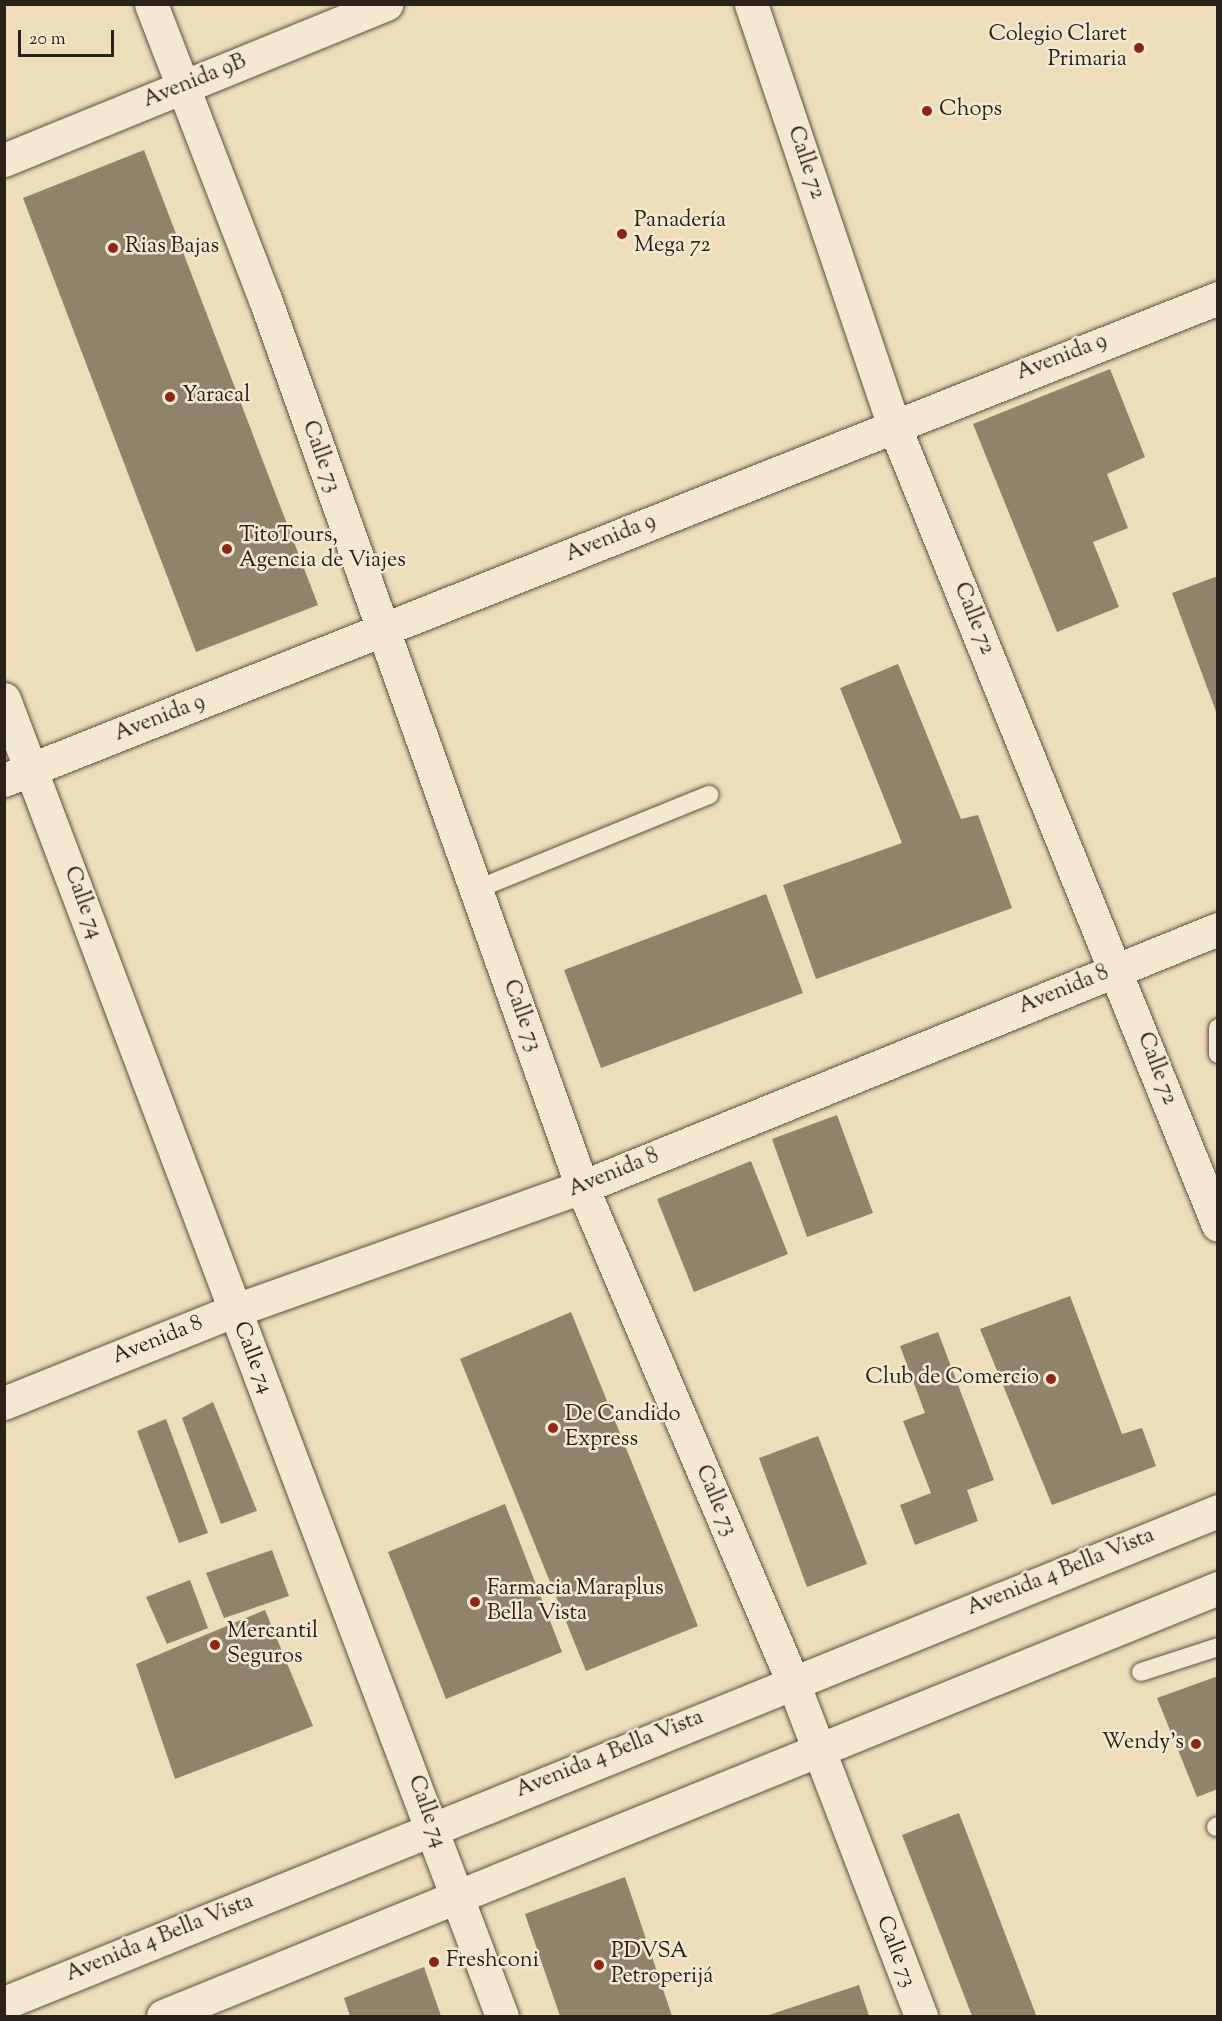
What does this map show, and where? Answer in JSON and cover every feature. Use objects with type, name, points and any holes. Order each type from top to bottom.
[{"type":"street","name":"Calle 73","points":[[151,4],[184,86],[383,632],[582,1187],[792,1680],[816,1751],[921,2016]]},
{"type":"street","name":"Avenida 9B","points":[[4,160],[386,4]]},
{"type":"street","name":"Calle 72","points":[[751,4],[893,423],[1117,969],[1218,1225]]},
{"type":"street","name":"Avenida 9","points":[[18,775],[383,632],[893,423],[1218,298]]},
{"type":"street","name":"Calle 74","points":[[4,699],[18,775],[233,1311],[433,1828],[502,2016]]},
{"type":"street","name":"Avenida 8","points":[[4,1403],[233,1311],[582,1187],[1218,929]]},
{"type":"street","name":"Avenida 4 Bella Vista","points":[[4,2003],[792,1680],[1218,1511]]},
{"type":"street","points":[[163,2016],[1218,1588]]},
{"type":"lane","points":[[475,890],[709,795]]},
{"type":"lane","points":[[1218,1028],[1218,1054]]},
{"type":"lane","points":[[1141,1672],[1218,1647]]},
{"type":"building","points":[[144,150],[318,605],[196,652],[23,198]]},
{"type":"building","points":[[1110,369],[1145,457],[1107,474],[1128,528],[1093,542],[1119,607],[1057,632],[973,424]]},
{"type":"building","points":[[1218,576],[1218,714],[1217,714],[1172,593]]},
{"type":"building","points":[[898,664],[961,819],[978,815],[1012,908],[816,979],[783,885],[902,843],[840,688]]},
{"type":"building","points":[[766,894],[803,993],[601,1068],[564,970]]},
{"type":"building","points":[[837,1115],[873,1213],[807,1237],[772,1139]]},
{"type":"building","points":[[751,1161],[788,1254],[694,1292],[657,1199]]},
{"type":"building","name":"Club de Comercio","points":[[1070,1296],[1122,1434],[1142,1428],[1156,1466],[1052,1505],[980,1329]]},
{"type":"building","name":"De Candido Express","points":[[571,1312],[698,1626],[586,1671],[460,1359]]},
{"type":"building","points":[[938,1332],[994,1480],[967,1490],[978,1521],[915,1545],[900,1505],[931,1493],[903,1421],[925,1413],[900,1346]]},
{"type":"building","points":[[213,1402],[257,1511],[221,1524],[182,1418]]},
{"type":"building","points":[[166,1419],[208,1533],[179,1543],[137,1431]]},
{"type":"building","points":[[818,1436],[867,1564],[807,1587],[759,1458]]},
{"type":"building","name":"Farmacia Maraplus Bella Vista","points":[[505,1504],[562,1652],[446,1699],[388,1552]]},
{"type":"building","points":[[272,1550],[289,1596],[224,1618],[206,1573]]},
{"type":"building","points":[[190,1580],[208,1628],[167,1644],[146,1597]]},
{"type":"building","points":[[265,1610],[313,1726],[175,1779],[136,1664]]},
{"type":"building","name":"Wendy's","points":[[1218,1676],[1218,1789],[1197,1797],[1157,1698]]},
{"type":"building","points":[[959,1813],[1036,2015],[972,2016],[902,1835]]},
{"type":"building","name":"PDVSA Petroperijá","points":[[625,1877],[672,2016],[560,2016],[525,1914]]},
{"type":"building","points":[[424,1967],[441,2016],[350,2016],[344,1998]]},
{"type":"building","points":[[859,1985],[869,2016],[766,2016]]},
{"type":"place","name":"Colegio Claret Primaria","points":[[1139,48]]},
{"type":"place","name":"Chops","points":[[927,111]]},
{"type":"place","name":"Panadería Mega 72","points":[[622,234]]},
{"type":"place","name":"Rias Bajas","points":[[113,248]]},
{"type":"place","name":"Yaracal","points":[[170,397]]},
{"type":"place","name":"TitoTours, Agencia de Viajes","points":[[227,549]]},
{"type":"place","name":"Club de Comercio","points":[[1051,1379]]},
{"type":"place","name":"De Candido Express","points":[[553,1428]]},
{"type":"place","name":"Farmacia Maraplus Bella Vista","points":[[475,1602]]},
{"type":"place","name":"Mercantil Seguros","points":[[215,1645]]},
{"type":"place","name":"Wendy's","points":[[1196,1744]]},
{"type":"place","name":"Freshconi","points":[[434,1962]]},
{"type":"place","name":"PDVSA Petroperijá","points":[[599,1965]]}]
